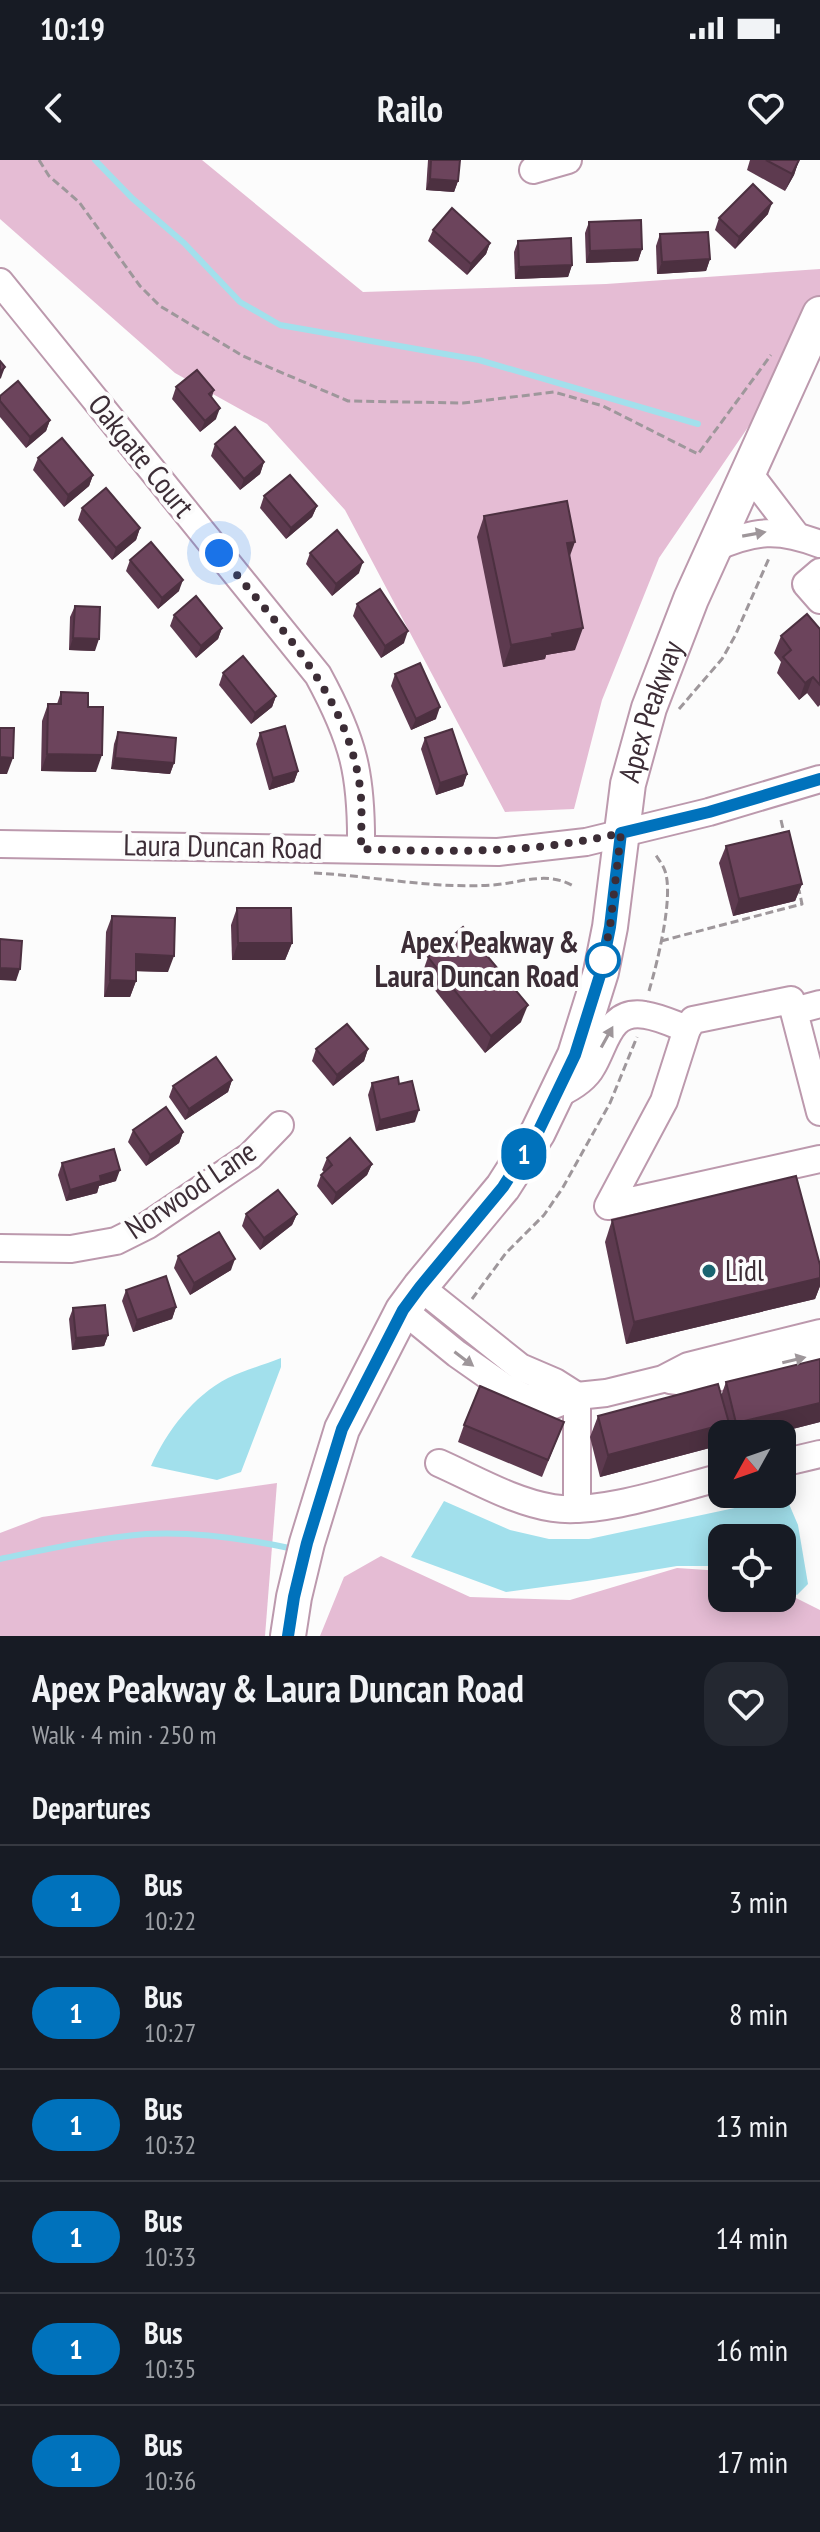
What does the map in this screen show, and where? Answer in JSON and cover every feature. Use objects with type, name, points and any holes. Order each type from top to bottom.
[{"type":"main road","name":"Apex Peakway","points":[[288,1636],[307,1543],[342,1429],[412,1298],[503,1187],[538,1132],[575,1055],[601,972],[610,927],[628,784],[649,708],[714,548],[820,314]]},
{"type":"street","points":[[533,170],[568,160]]},
{"type":"street","name":"Oakgate Court","points":[[0,282],[318,675],[348,737],[360,783],[361,849]]},
{"type":"street","points":[[748,472],[797,541]]},
{"type":"street","points":[[714,548],[739,537],[764,532],[797,541]]},
{"type":"street","points":[[820,572],[806,584],[820,600]]},
{"type":"street","name":"Laura Duncan Road","points":[[0,844],[498,852],[586,842],[709,812],[820,779]]},
{"type":"street","points":[[820,1112],[791,1000],[693,1020],[687,1029],[664,1101],[608,1206],[820,1159]]},
{"type":"street","points":[[794,1011],[820,1004]]},
{"type":"street","points":[[558,1094],[575,1086],[592,1069],[607,1033],[619,1019],[634,1014],[646,1015],[687,1029]]},
{"type":"street","name":"Norwood Lane","points":[[0,1248],[71,1249],[116,1241],[148,1225],[250,1156],[280,1125]]},
{"type":"street","points":[[412,1298],[504,1387],[554,1405],[577,1396],[606,1393],[663,1379],[688,1366],[820,1333]]},
{"type":"street","points":[[663,1379],[694,1383],[820,1354]]},
{"type":"street","points":[[577,1396],[577,1509]]},
{"type":"street","points":[[796,1460],[820,1454]]},
{"type":"street","points":[[439,1463],[530,1503],[554,1508],[577,1509],[612,1504],[708,1480]]},
{"type":"path","points":[[39,160],[49,176],[79,202],[140,286],[160,306],[243,356],[348,401],[463,403],[554,392],[603,406],[698,454],[774,351],[799,361]]},
{"type":"path","points":[[671,718],[722,659],[797,541]]},
{"type":"path","points":[[781,820],[787,842]]},
{"type":"path","points":[[647,1000],[661,941],[667,880],[665,868],[655,854]]},
{"type":"path","points":[[320,874],[457,887],[544,877],[561,878],[575,887]]},
{"type":"path","points":[[661,941],[802,904],[796,878]]},
{"type":"path","points":[[468,1306],[506,1253],[544,1215],[562,1189],[624,1075],[638,1035]]},
{"type":"shaded area","points":[[0,160],[202,160],[363,292],[606,284],[820,269],[820,316],[810,336],[659,558],[602,700],[574,809],[505,812],[345,510],[267,424],[175,373],[0,219]]},
{"type":"shaded area","points":[[277,1483],[265,1636],[0,1636],[0,1533],[42,1517]]},
{"type":"shaded area","points":[[381,1556],[470,1597],[570,1600],[677,1568],[708,1570],[708,1612],[796,1612],[796,1598],[820,1610],[820,1636],[320,1636],[344,1577]]},
{"type":"water","points":[[281,1358],[281,1367],[241,1472],[217,1480],[151,1466],[173,1428],[203,1394],[241,1372]]},
{"type":"water","points":[[444,1501],[510,1530],[549,1539],[589,1539],[734,1508],[791,1508],[798,1525],[808,1584],[796,1595],[796,1524],[708,1524],[708,1566],[677,1566],[506,1592],[411,1557]]},
{"type":"building","points":[[431,160],[460,160],[458,181],[430,179]]},
{"type":"building","points":[[766,160],[799,160],[792,174]]},
{"type":"building","points":[[753,184],[772,203],[739,237],[719,218]]},
{"type":"building","points":[[452,208],[490,243],[471,264],[433,230]]},
{"type":"building","points":[[641,220],[642,249],[590,251],[589,222]]},
{"type":"building","points":[[708,232],[710,259],[662,262],[660,234]]},
{"type":"building","points":[[571,238],[572,265],[519,267],[518,241]]},
{"type":"building","points":[[197,370],[214,390],[209,394],[220,408],[205,421],[176,387]]},
{"type":"building","points":[[18,381],[50,420],[30,437],[0,401],[0,396]]},
{"type":"building","points":[[235,427],[264,462],[244,479],[215,444]]},
{"type":"building","points":[[62,438],[93,475],[68,495],[38,458]]},
{"type":"building","points":[[290,475],[317,506],[291,528],[264,496]]},
{"type":"building","points":[[106,488],[140,528],[116,548],[82,508]]},
{"type":"building","points":[[567,501],[575,542],[567,543],[583,628],[511,645],[484,516]]},
{"type":"building","points":[[337,530],[363,562],[336,584],[310,553]]},
{"type":"building","points":[[151,542],[183,580],[162,598],[130,560]]},
{"type":"building","points":[[380,589],[408,631],[385,646],[357,604]]},
{"type":"building","points":[[196,596],[222,628],[201,646],[174,615]]},
{"type":"building","points":[[75,606],[100,607],[99,639],[73,638]]},
{"type":"building","points":[[807,614],[820,629],[820,685],[813,677],[805,683],[783,657],[791,650],[781,636]]},
{"type":"building","points":[[243,656],[276,696],[255,713],[223,673]]},
{"type":"building","points":[[420,663],[440,707],[416,719],[395,674]]},
{"type":"building","points":[[61,692],[88,693],[88,707],[103,707],[102,755],[47,754],[48,704],[61,704]]},
{"type":"building","points":[[285,726],[298,771],[273,778],[260,733]]},
{"type":"building","points":[[0,728],[14,728],[13,758],[0,757]]},
{"type":"building","points":[[452,729],[467,774],[440,783],[425,738]]},
{"type":"building","points":[[118,732],[176,738],[174,763],[115,758]]},
{"type":"building","points":[[789,831],[802,884],[739,899],[726,846]]},
{"type":"building","points":[[237,908],[291,908],[292,943],[238,943]]},
{"type":"building","points":[[112,916],[175,918],[174,956],[136,954],[136,981],[110,980]]},
{"type":"building","points":[[463,927],[528,1005],[491,1036],[428,957]]},
{"type":"building","points":[[0,939],[22,941],[20,969],[0,968]]},
{"type":"building","points":[[347,1024],[368,1049],[337,1075],[316,1049]]},
{"type":"building","points":[[216,1057],[232,1080],[189,1109],[173,1086]]},
{"type":"building","points":[[398,1077],[399,1084],[412,1081],[419,1110],[380,1120],[372,1083]]},
{"type":"building","points":[[166,1107],[183,1132],[150,1155],[133,1130]]},
{"type":"building","points":[[350,1138],[372,1164],[336,1193],[321,1175],[332,1165],[327,1158]]},
{"type":"building","points":[[114,1149],[120,1170],[100,1176],[101,1181],[70,1190],[62,1163]]},
{"type":"building","name":"Lidl","points":[[796,1176],[820,1265],[820,1278],[634,1322],[612,1220]]},
{"type":"building","points":[[278,1190],[297,1214],[264,1238],[246,1214]]},
{"type":"building","points":[[219,1232],[235,1259],[194,1283],[178,1256]]},
{"type":"building","points":[[166,1276],[176,1307],[137,1320],[126,1290]]},
{"type":"building","points":[[105,1305],[108,1335],[76,1338],[73,1308]]},
{"type":"building","points":[[820,1359],[820,1403],[749,1420],[735,1420],[726,1382]]},
{"type":"building","points":[[718,1384],[728,1420],[708,1420],[708,1429],[608,1455],[598,1416]]},
{"type":"building","points":[[480,1386],[564,1422],[548,1460],[464,1425]]},
{"type":"waterway","points":[[95,160],[132,198],[184,243],[240,302],[280,325],[479,360],[698,424]]},
{"type":"waterway","points":[[0,1559],[146,1534],[221,1537],[294,1549]]},
{"type":"bus line","name":"1","points":[[288,1636],[307,1543],[342,1429],[403,1310],[503,1187],[538,1132],[575,1055],[601,972],[610,927],[621,833],[757,799],[820,779]]},
{"type":"place","name":"Apex Peakway & Laura Duncan Road","points":[[603,960]]},
{"type":"place","name":"Lidl","points":[[709,1271]]},
{"type":"route","points":[[219,553],[318,675],[335,706],[348,737],[360,783],[361,849],[498,852],[586,842],[621,833],[603,960]]}]
